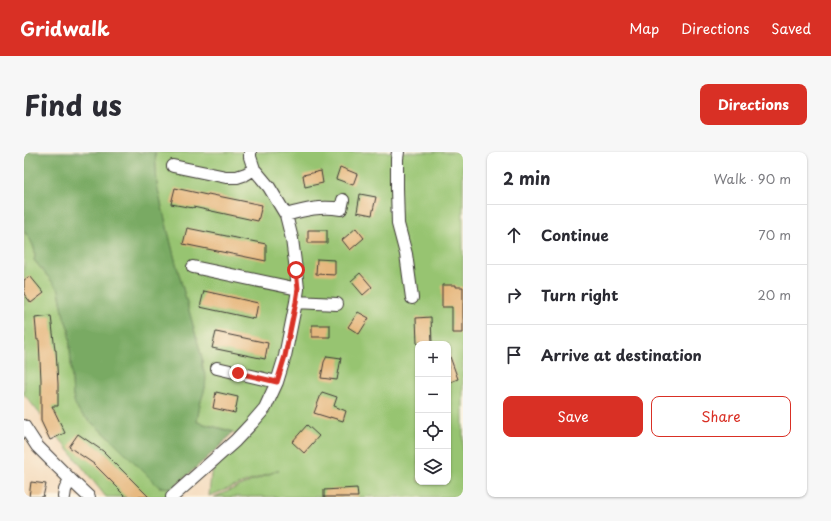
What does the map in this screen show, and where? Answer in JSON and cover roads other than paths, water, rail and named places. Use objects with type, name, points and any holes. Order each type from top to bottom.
[{"type":"street","points":[[172,497],[235,441],[252,423],[268,403],[277,382],[285,356],[298,289],[292,239],[286,215],[269,187],[254,169],[250,152]]},
{"type":"street","points":[[398,152],[396,188],[398,224],[406,254],[412,298]]},
{"type":"street","points":[[173,167],[226,177],[237,177],[254,169]]},
{"type":"street","points":[[286,215],[304,209],[342,207]]},
{"type":"street","points":[[193,267],[298,289]]},
{"type":"street","points":[[296,302],[337,304]]},
{"type":"street","points":[[217,368],[277,382]]},
{"type":"street","points":[[24,426],[37,446],[89,497]]},
{"type":"street","points":[[64,497],[65,490],[70,480]]}]
